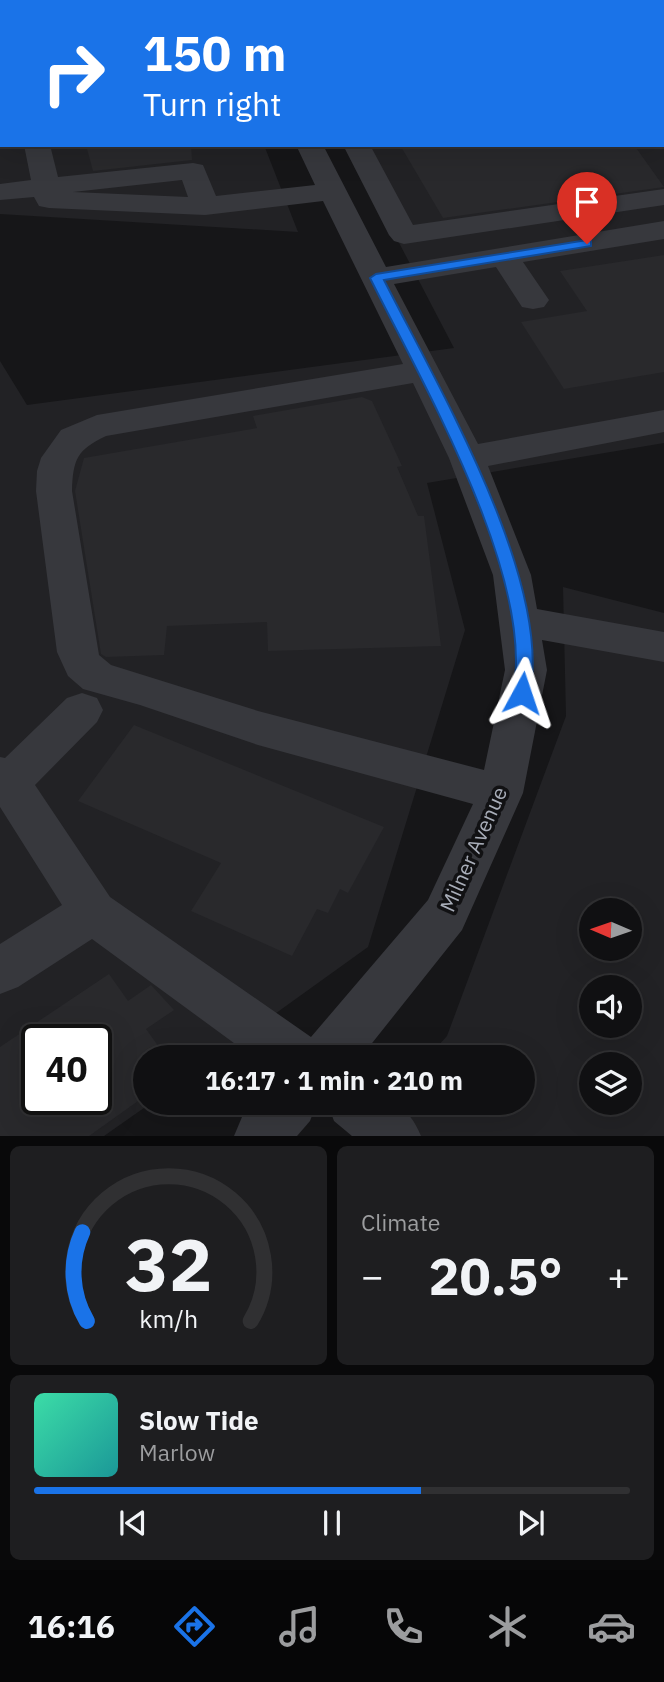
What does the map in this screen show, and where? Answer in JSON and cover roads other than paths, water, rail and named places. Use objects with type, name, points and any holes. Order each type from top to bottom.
[{"type":"street","points":[[37,147],[47,189]]},
{"type":"street","name":"Milner Avenue","points":[[310,147],[467,458],[512,575],[526,670],[500,793],[445,915],[338,1045]]},
{"type":"street","points":[[357,147],[404,235],[664,197]]},
{"type":"street","points":[[0,192],[47,189],[193,171],[205,206],[331,192]]},
{"type":"street","points":[[376,278],[664,230]]},
{"type":"street","points":[[505,257],[533,300]]},
{"type":"street","points":[[425,371],[97,426],[73,438],[59,458],[54,491],[77,652],[83,665],[98,678],[143,689],[258,728],[500,793]]},
{"type":"street","points":[[467,458],[664,421]]},
{"type":"street","points":[[520,621],[664,647]]},
{"type":"street","points":[[82,710],[5,779],[93,912],[279,1045]]},
{"type":"street","points":[[0,971],[93,912]]},
{"type":"street","points":[[261,1136],[280,1115]]},
{"type":"street","points":[[369,1115],[394,1136]]}]
